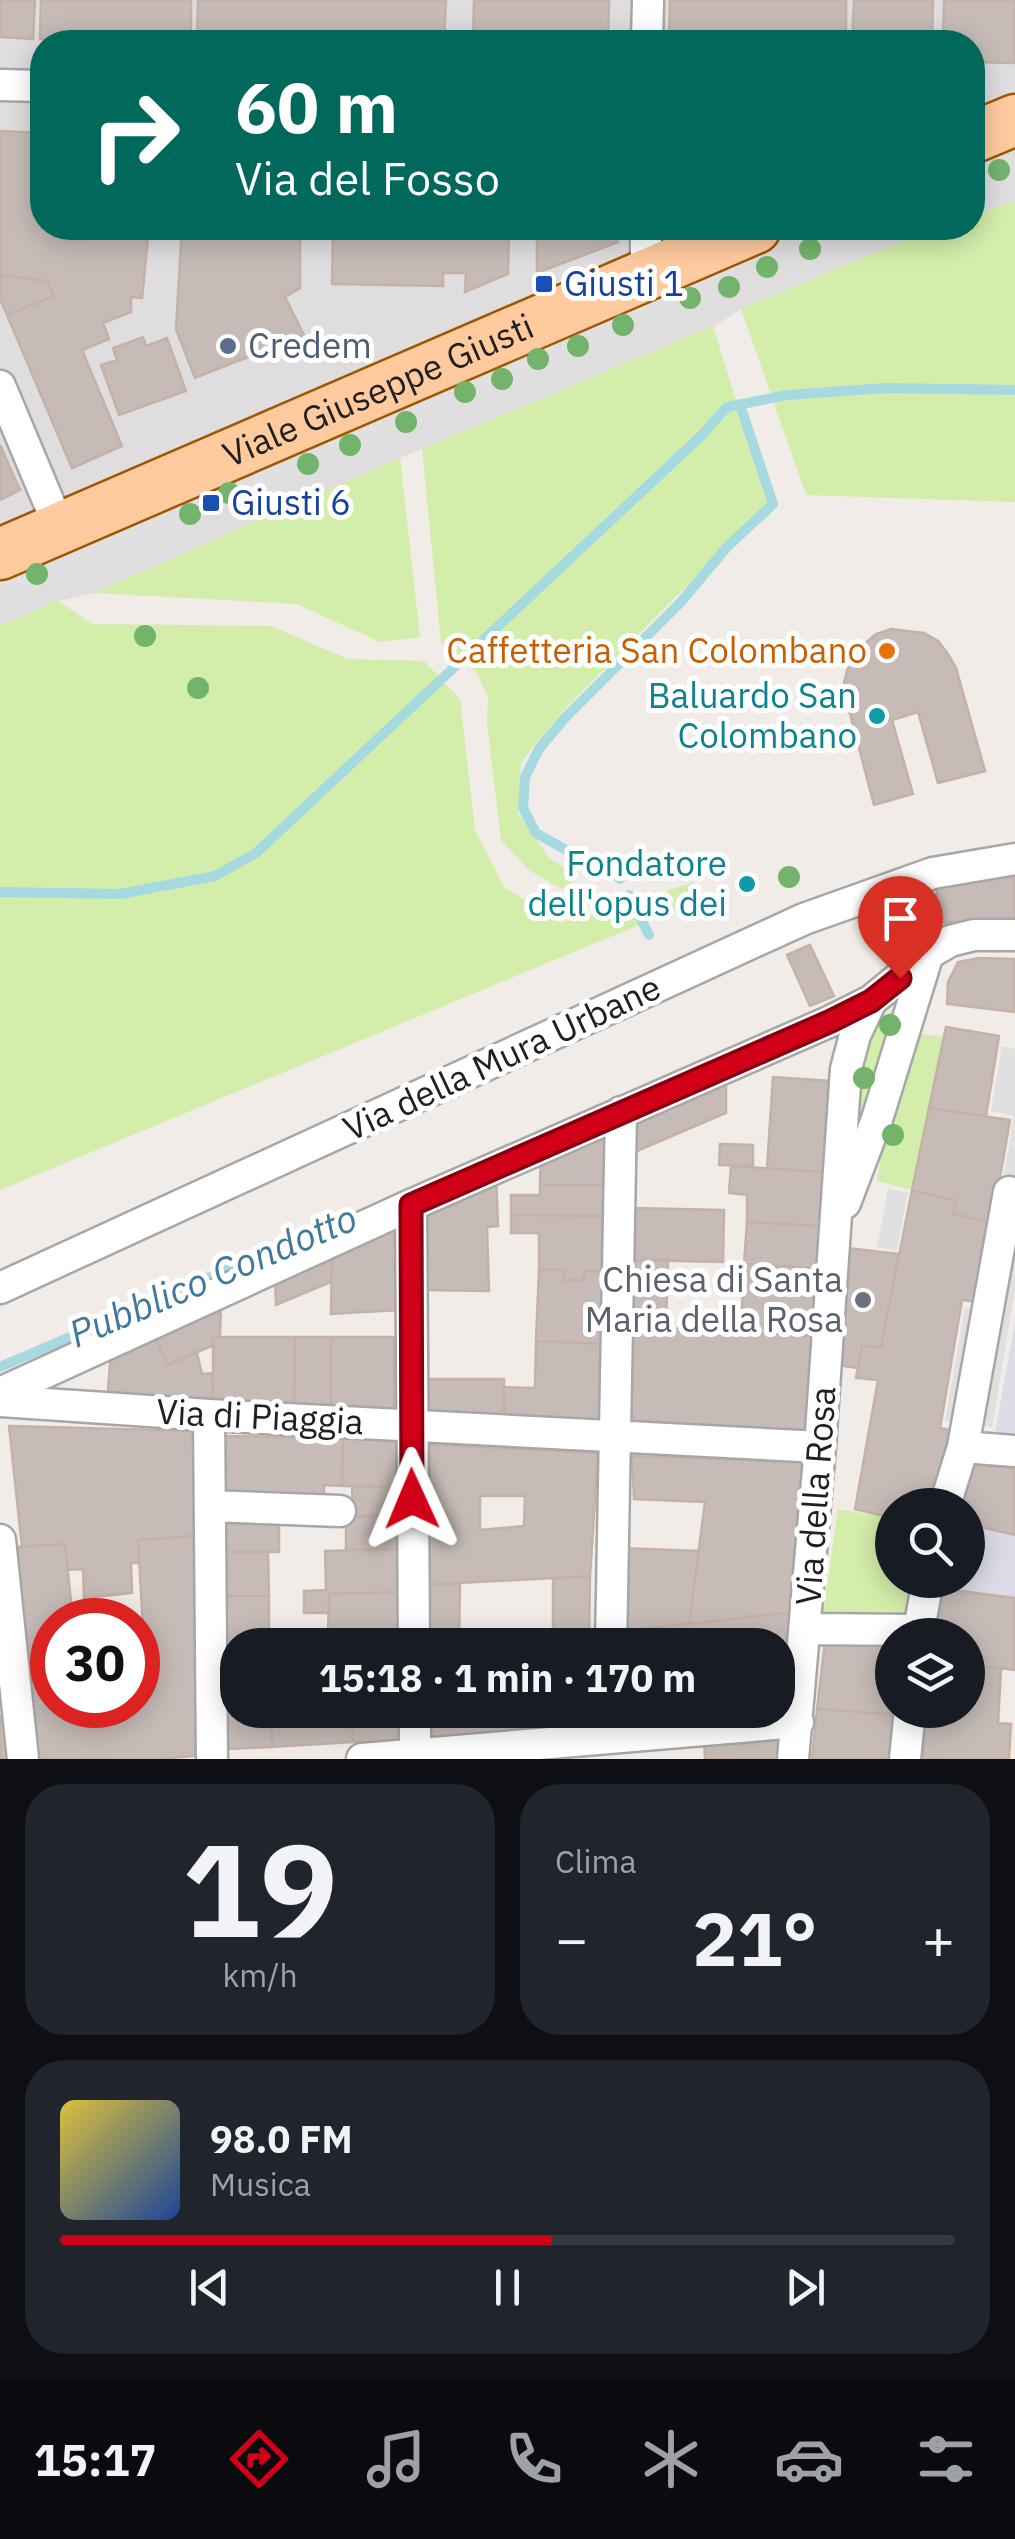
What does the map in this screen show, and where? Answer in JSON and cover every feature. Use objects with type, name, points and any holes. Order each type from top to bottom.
[{"type":"main road","points":[[985,133],[1015,120]]},
{"type":"main road","points":[[985,137],[1015,134]]},
{"type":"main road","name":"Viale Giuseppe Giusti","points":[[0,554],[646,252],[700,240]]},
{"type":"street","points":[[647,30],[648,0]]},
{"type":"street","points":[[0,85],[30,86]]},
{"type":"street","points":[[0,386],[60,528]]},
{"type":"street","name":"Via della Mura Urbane","points":[[0,1288],[804,919],[933,873],[1015,859]]},
{"type":"street","points":[[0,1393],[871,1001],[950,941],[974,935],[1015,936]]},
{"type":"street","points":[[834,1234],[877,1119],[928,954]]},
{"type":"street","name":"Via della Rosa","points":[[793,1759],[806,1630],[846,1068],[855,1035],[871,1001]]},
{"type":"street","points":[[611,1628],[621,1112]]},
{"type":"street","points":[[951,1488],[964,1447],[1009,1192]]},
{"type":"street","points":[[411,1205],[414,1628]]},
{"type":"street","name":"Via di Piaggia","points":[[0,1401],[820,1447]]},
{"type":"street","points":[[208,1415],[212,1759]]},
{"type":"street","points":[[964,1447],[1015,1452]]},
{"type":"street","points":[[210,1506],[340,1511]]},
{"type":"street","points":[[0,1540],[4,1628],[24,1759]]},
{"type":"street","points":[[806,1630],[875,1632]]},
{"type":"street","points":[[415,1728],[416,1756]]},
{"type":"street","points":[[362,1759],[416,1756],[591,1728]]},
{"type":"street","points":[[905,1759],[908,1728]]},
{"type":"shaded area","points":[[0,0],[1015,0],[1015,201],[985,212],[985,30],[30,30],[30,240],[910,240],[741,309],[713,327],[400,458],[94,593],[51,603],[0,626]]},
{"type":"shaded area","points":[[691,277],[713,299],[0,603],[0,575]]},
{"type":"shaded area","points":[[1002,1046],[1015,1049],[1015,1188],[1002,1186],[1014,1116],[991,1111]]},
{"type":"shaded area","points":[[888,1189],[908,1192],[897,1251],[877,1247]]},
{"type":"shaded area","points":[[1015,1200],[1015,1289],[992,1427],[945,1421],[965,1307],[980,1309]]},
{"type":"shaded area","points":[[1015,1322],[1015,1440],[994,1438]]},
{"type":"shaded area","points":[[985,1528],[1015,1535],[1015,1598],[985,1594]]},
{"type":"green space","points":[[1015,201],[1015,502],[806,495],[741,309],[906,240],[985,240],[985,212]]},
{"type":"green space","points":[[713,326],[768,504],[563,711],[521,762],[518,813],[549,858],[579,878],[562,889],[529,870],[501,840],[487,722],[488,698],[477,673],[441,642],[422,449]]},
{"type":"green space","points":[[400,458],[420,637],[380,642],[297,604],[94,593]]},
{"type":"green space","points":[[57,600],[92,624],[271,626],[348,659],[424,661],[460,699],[475,830],[504,887],[561,922],[616,909],[693,882],[704,898],[0,1190],[0,626]]},
{"type":"green space","points":[[890,1012],[899,1015],[856,1136],[854,1072],[871,1032]]},
{"type":"green space","points":[[922,1034],[944,1037],[912,1190],[877,1181],[883,1142]]},
{"type":"green space","points":[[838,1509],[875,1515],[875,1598],[918,1598],[914,1618],[823,1614]]},
{"type":"building","points":[[0,0],[35,0],[30,39],[0,37]]},
{"type":"building","points":[[41,0],[191,0],[191,30],[40,30]]},
{"type":"building","points":[[198,0],[446,0],[445,30],[197,30]]},
{"type":"building","points":[[474,0],[609,0],[608,30],[473,30]]},
{"type":"building","points":[[670,0],[846,0],[846,30],[669,30]]},
{"type":"building","points":[[854,0],[933,0],[932,30],[853,30]]},
{"type":"building","points":[[944,0],[1015,0],[1015,63],[985,62],[985,30],[943,30]]},
{"type":"building","points":[[0,131],[30,132],[30,240],[148,240],[142,298],[131,297],[131,312],[103,323],[109,339],[82,350],[122,446],[72,468],[7,315],[54,296],[47,281],[0,275]]},
{"type":"building","points":[[181,240],[300,240],[300,288],[285,297],[304,335],[195,378],[176,329]]},
{"type":"building","points":[[333,240],[509,240],[508,274],[465,292],[466,273],[443,273],[443,286],[332,284]]},
{"type":"building","points":[[537,240],[618,240],[618,242],[537,273]]},
{"type":"building","points":[[0,275],[47,281],[54,296],[7,315],[0,299]]},
{"type":"building","points":[[143,337],[146,346],[167,338],[186,391],[119,415],[101,365],[117,360],[113,348]]},
{"type":"building","points":[[0,445],[20,490],[0,500]]},
{"type":"building","name":"Baluardo San Colombano","points":[[891,629],[924,633],[938,641],[948,654],[956,668],[985,771],[938,783],[918,712],[892,720],[913,794],[874,805],[843,687],[851,655],[876,634]]},
{"type":"building","points":[[1015,874],[1015,920],[935,923],[937,888]]},
{"type":"building","points":[[810,945],[834,996],[810,1006],[787,955]]},
{"type":"building","points":[[1015,959],[1015,1012],[947,1004],[948,982],[958,962]]},
{"type":"building","points":[[946,1027],[999,1036],[986,1116],[929,1108]]},
{"type":"building","points":[[773,1077],[830,1081],[824,1172],[767,1168]]},
{"type":"building","points":[[726,1080],[726,1113],[635,1152],[634,1117]]},
{"type":"building","points":[[929,1108],[1010,1120],[992,1223],[953,1214],[956,1201],[912,1190]]},
{"type":"building","points":[[609,1129],[609,1185],[540,1185],[541,1156]]},
{"type":"building","points":[[720,1144],[753,1145],[753,1166],[719,1165]]},
{"type":"building","points":[[731,1166],[824,1172],[821,1226],[747,1222],[747,1195],[729,1193]]},
{"type":"building","points":[[496,1173],[498,1226],[487,1227],[489,1291],[421,1290],[423,1205]]},
{"type":"building","points":[[540,1185],[609,1185],[608,1216],[511,1215],[511,1195],[540,1195]]},
{"type":"building","points":[[912,1190],[956,1201],[953,1214],[992,1223],[979,1302],[962,1300],[940,1428],[955,1431],[942,1488],[875,1488],[875,1514],[855,1509],[878,1380],[856,1378],[862,1346],[881,1347]]},
{"type":"building","points":[[631,1208],[724,1210],[723,1262],[631,1260]]},
{"type":"building","points":[[511,1215],[608,1216],[607,1271],[584,1271],[584,1280],[564,1280],[564,1270],[539,1270],[539,1233],[511,1233]]},
{"type":"building","points":[[399,1220],[398,1310],[331,1314],[332,1247]]},
{"type":"building","points":[[747,1222],[821,1226],[818,1268],[744,1264]]},
{"type":"building","points":[[332,1247],[331,1282],[276,1305],[275,1277]]},
{"type":"building","name":"Chiesa di Santa Maria della Rosa","points":[[839,1247],[899,1254],[881,1347],[862,1346],[858,1368],[830,1364]]},
{"type":"building","points":[[631,1260],[668,1260],[666,1327],[628,1326]]},
{"type":"building","points":[[744,1264],[818,1268],[815,1336],[741,1332]]},
{"type":"building","points":[[539,1270],[564,1270],[564,1280],[584,1280],[584,1271],[607,1271],[605,1344],[536,1341]]},
{"type":"building","points":[[221,1304],[220,1337],[213,1337],[212,1346],[167,1365],[154,1334]]},
{"type":"building","points":[[628,1326],[815,1336],[808,1436],[623,1428]]},
{"type":"building","points":[[154,1334],[167,1365],[197,1353],[202,1374],[212,1373],[213,1404],[107,1401],[111,1353]]},
{"type":"building","points":[[213,1337],[295,1337],[294,1414],[213,1404]]},
{"type":"building","points":[[295,1337],[331,1337],[331,1414],[294,1414]]},
{"type":"building","points":[[331,1337],[394,1337],[394,1414],[331,1414]]},
{"type":"building","points":[[536,1341],[605,1344],[602,1427],[504,1418],[504,1387],[535,1388]]},
{"type":"building","points":[[427,1379],[504,1379],[504,1418],[427,1418]]},
{"type":"building","points":[[9,1426],[194,1431],[194,1536],[138,1540],[139,1563],[131,1563],[132,1593],[84,1598],[83,1569],[68,1570],[65,1544],[22,1547]]},
{"type":"building","points":[[223,1436],[343,1438],[342,1486],[324,1485],[324,1499],[222,1496]]},
{"type":"building","points":[[343,1438],[401,1439],[400,1487],[342,1486]]},
{"type":"building","points":[[419,1444],[598,1453],[590,1576],[423,1585]],"holes":[[[480,1496],[525,1496],[524,1526],[480,1530]]]},
{"type":"building","points":[[632,1456],[807,1462],[793,1612],[689,1624],[705,1502],[634,1499]]},
{"type":"building","points":[[963,1464],[1015,1468],[1015,1535],[985,1528],[985,1488],[956,1488]]},
{"type":"building","points":[[352,1486],[400,1487],[399,1515],[353,1517]]},
{"type":"building","points":[[399,1515],[399,1549],[346,1550],[346,1516]]},
{"type":"building","points":[[223,1521],[279,1521],[279,1552],[223,1552]]},
{"type":"building","points":[[194,1536],[204,1755],[33,1759],[30,1728],[160,1728],[160,1598],[141,1598],[138,1540]]},
{"type":"building","points":[[65,1544],[71,1598],[30,1598],[30,1726],[14,1547]]},
{"type":"building","points":[[618,1548],[699,1551],[689,1624],[616,1628]]},
{"type":"building","points":[[399,1549],[401,1592],[329,1594],[329,1613],[304,1613],[304,1591],[326,1590],[325,1551]]},
{"type":"building","points":[[223,1552],[268,1552],[269,1596],[223,1596]]},
{"type":"building","points":[[590,1576],[589,1628],[553,1628],[553,1579]]},
{"type":"building","points":[[460,1584],[459,1628],[423,1628],[423,1585]]},
{"type":"building","points":[[401,1592],[399,1628],[328,1628],[329,1594]]},
{"type":"building","points":[[985,1594],[1015,1598],[1015,1670],[985,1666],[985,1618],[926,1618],[929,1598],[985,1598]]},
{"type":"building","points":[[223,1596],[269,1596],[269,1628],[223,1628]]},
{"type":"building","points":[[793,1612],[791,1628],[648,1628]]},
{"type":"building","points":[[825,1641],[875,1645],[875,1713],[817,1709]]},
{"type":"building","points":[[985,1666],[1001,1668],[998,1723],[1011,1724],[1009,1759],[923,1759],[925,1728],[985,1728]]},
{"type":"building","points":[[817,1709],[875,1713],[875,1728],[903,1728],[898,1759],[812,1759]]},
{"type":"building","points":[[8,1715],[11,1759],[0,1759],[0,1716]]},
{"type":"building","points":[[227,1728],[271,1728],[272,1747],[228,1749]]},
{"type":"building","points":[[271,1728],[353,1728],[353,1742],[272,1747]]},
{"type":"building","points":[[353,1728],[403,1728],[403,1741],[353,1742]]},
{"type":"building","points":[[423,1728],[587,1728],[587,1730],[423,1741]]},
{"type":"building","points":[[779,1731],[779,1759],[705,1759],[704,1738]]},
{"type":"waterway","points":[[0,892],[120,894],[215,876],[256,853],[701,436],[727,407],[787,395],[886,388],[1015,390]]},
{"type":"waterway","points":[[620,879],[606,864],[580,858],[536,833],[523,808],[525,777],[539,749],[563,720],[681,602],[727,547],[773,504],[740,405]]},
{"type":"waterway","points":[[629,895],[649,935]]},
{"type":"waterway","name":"Pubblico Condotto","points":[[0,1367],[344,1220]]},
{"type":"place","name":"Giusti 1","points":[[544,284]]},
{"type":"place","name":"Credem","points":[[228,346]]},
{"type":"place","name":"Giusti 6","points":[[211,503]]},
{"type":"place","name":"Caffetteria San Colombano","points":[[887,651]]},
{"type":"place","name":"Baluardo San Colombano","points":[[877,716]]},
{"type":"place","name":"Fondatore dell'opus dei","points":[[747,884]]},
{"type":"place","name":"Chiesa di Santa Maria della Rosa","points":[[863,1300]]},
{"type":"route","points":[[412,1499],[411,1205],[831,1021],[871,1001],[900,978]]}]
